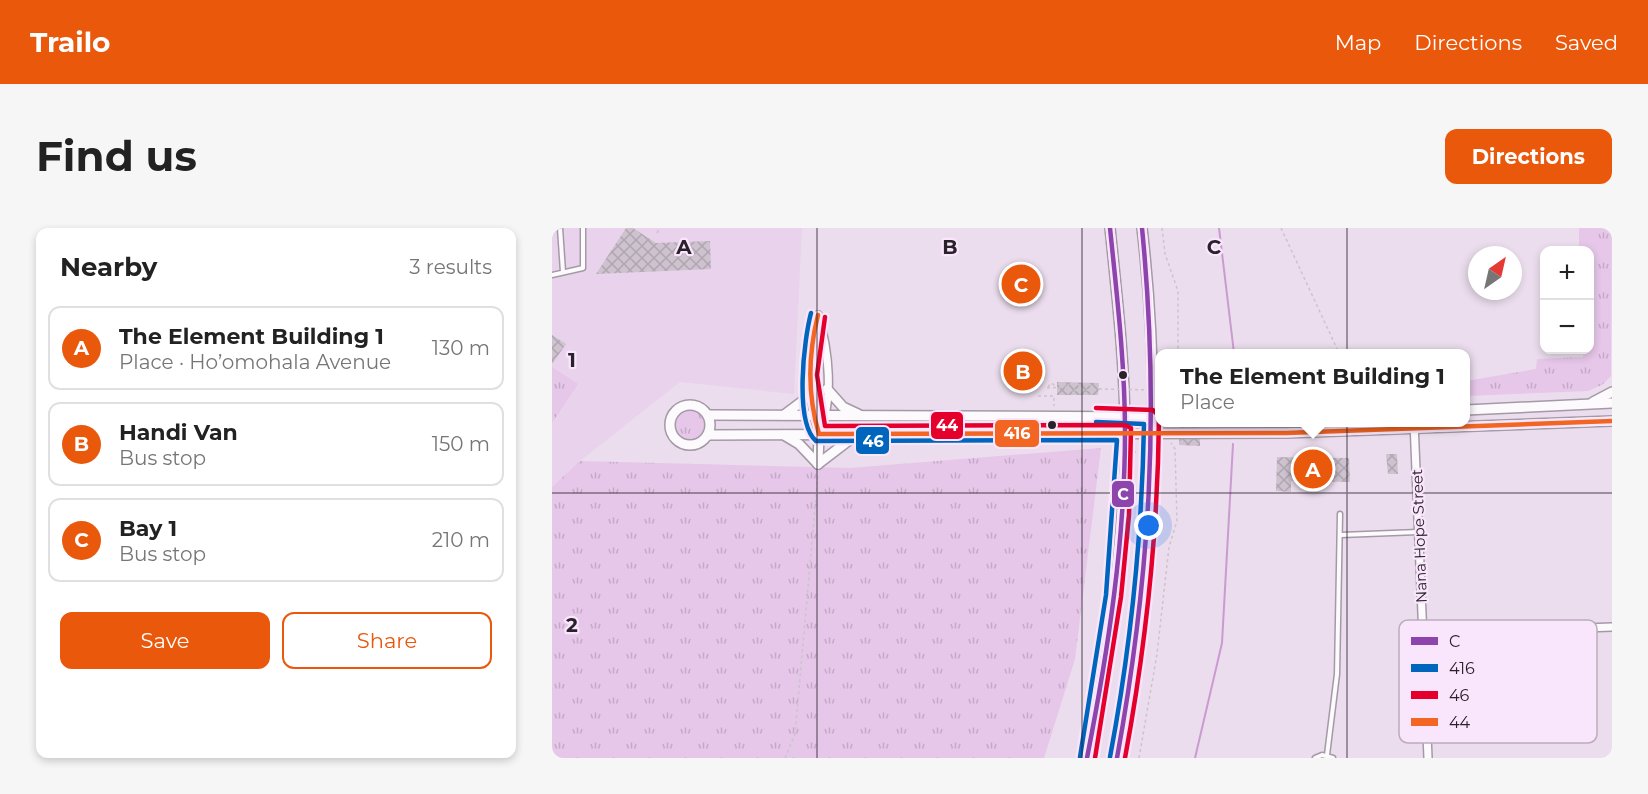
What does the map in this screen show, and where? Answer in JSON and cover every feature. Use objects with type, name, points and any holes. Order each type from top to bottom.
[{"type":"main road","points":[[1087,758],[1103,675],[1118,567],[1125,432],[1110,228]]},
{"type":"main road","points":[[1142,228],[1155,400]]},
{"type":"main road","points":[[779,416],[802,403],[812,381]]},
{"type":"main road","points":[[827,389],[843,407],[866,416]]},
{"type":"main road","points":[[1580,405],[1594,402],[1612,392]]},
{"type":"main road","points":[[1470,410],[1612,403]]},
{"type":"main road","points":[[708,435],[710,422],[708,415],[697,406],[684,405],[673,413],[670,425],[674,437],[685,444],[698,443],[708,435],[1152,433],[1377,427]]},
{"type":"main road","points":[[708,415],[1155,417]]},
{"type":"main road","points":[[1118,758],[1134,674],[1145,585],[1152,433],[1155,421]]},
{"type":"main road","points":[[1470,425],[1612,421]]},
{"type":"main road","points":[[781,434],[799,444],[818,464]]},
{"type":"main road","points":[[818,464],[819,434]]},
{"type":"main road","points":[[818,464],[845,441],[861,434]]},
{"type":"street","points":[[818,315],[825,341],[827,389],[827,416],[819,434],[812,416],[812,339],[818,315]]},
{"type":"street","name":"Nana Hope Street","points":[[1414,427],[1422,620]]},
{"type":"street","points":[[1597,628],[1612,627]]},
{"type":"street","name":"Nana Hope Street","points":[[1427,743],[1428,758]]},
{"type":"lane","points":[[560,228],[562,272]]},
{"type":"lane","points":[[552,275],[583,268],[583,228]]},
{"type":"lane","points":[[1327,755],[1337,674],[1336,603],[1341,514]]},
{"type":"lane","points":[[1341,535],[1418,532]]},
{"type":"lane","points":[[1315,758],[1327,755],[1333,758]]},
{"type":"path","points":[[657,233],[660,228]]},
{"type":"path","points":[[1162,228],[1166,254],[1178,291],[1178,349]]},
{"type":"path","points":[[1281,228],[1337,349]]},
{"type":"path","points":[[1057,387],[1051,383],[1047,388],[1155,390]]},
{"type":"path","points":[[1068,389],[1068,385],[1091,385],[1091,390],[1091,395],[1091,393],[1068,392],[1068,389]]},
{"type":"path","points":[[1038,396],[1054,396],[1054,406]]},
{"type":"path","points":[[1139,758],[1157,654],[1169,547],[1177,521],[1175,449],[1171,445]]},
{"type":"path","points":[[1132,452],[1140,452]]},
{"type":"path","points":[[785,758],[795,734],[818,464]]},
{"type":"shaded area","points":[[552,228],[802,228],[794,394],[680,382],[580,461],[552,487]]},
{"type":"green space","points":[[1579,228],[1612,228],[1611,376],[1602,385],[1588,391],[1470,396],[1470,380],[1536,369],[1537,359],[1583,357],[1583,354],[1594,354],[1594,246],[1579,246]]},
{"type":"green space","points":[[552,367],[578,384],[552,423]]},
{"type":"green space","points":[[690,408],[702,413],[707,425],[702,437],[690,442],[678,437],[673,425],[678,413]]},
{"type":"green space","points":[[1101,448],[1075,659],[1044,758],[552,758],[552,487],[580,461],[850,468]]},
{"type":"building","points":[[626,228],[633,228],[656,243],[710,241],[711,269],[596,274]]},
{"type":"building","points":[[552,335],[566,344],[552,364]]},
{"type":"building","points":[[1057,382],[1099,383],[1098,395],[1057,395]]},
{"type":"building","points":[[1180,427],[1200,427],[1200,446],[1179,445]]},
{"type":"building","points":[[1386,454],[1397,454],[1398,474],[1388,474]]},
{"type":"building","points":[[1277,457],[1349,458],[1350,482],[1291,481],[1291,492],[1276,491]]},
{"type":"waterway","points":[[1219,228],[1234,349]]},
{"type":"waterway","points":[[1195,758],[1222,643],[1233,444]]},
{"type":"transit line","name":"C","points":[[1087,758],[1114,596],[1124,473],[1124,381],[1110,228]]},
{"type":"transit line","name":"C","points":[[1117,758],[1137,625],[1149,494],[1150,363],[1142,228]]},
{"type":"transit line","name":"46","points":[[811,313],[804,360],[803,399],[809,431],[816,441],[1117,440],[1106,595],[1080,757]]},
{"type":"transit line","name":"416","points":[[818,315],[812,345],[810,374],[812,404],[819,434],[1286,433],[1449,427]]},
{"type":"transit line","name":"44","points":[[825,317],[817,375],[825,426],[1125,425],[1131,428],[1129,515],[1121,597],[1095,758]]},
{"type":"transit line","name":"44","points":[[1096,408],[1153,410],[1155,412]]},
{"type":"transit line","name":"416","points":[[1470,426],[1612,421]]},
{"type":"transit line","name":"46","points":[[1096,422],[1144,424],[1141,508],[1134,591],[1124,674],[1110,757]]},
{"type":"transit line","name":"44","points":[[1125,758],[1150,588],[1159,427]]},
{"type":"place","name":"Bay 1","points":[[1021,284]]},
{"type":"place","name":"Handi Van","points":[[1023,371]]},
{"type":"place","name":"The Element Building 1","points":[[1313,469]]}]
